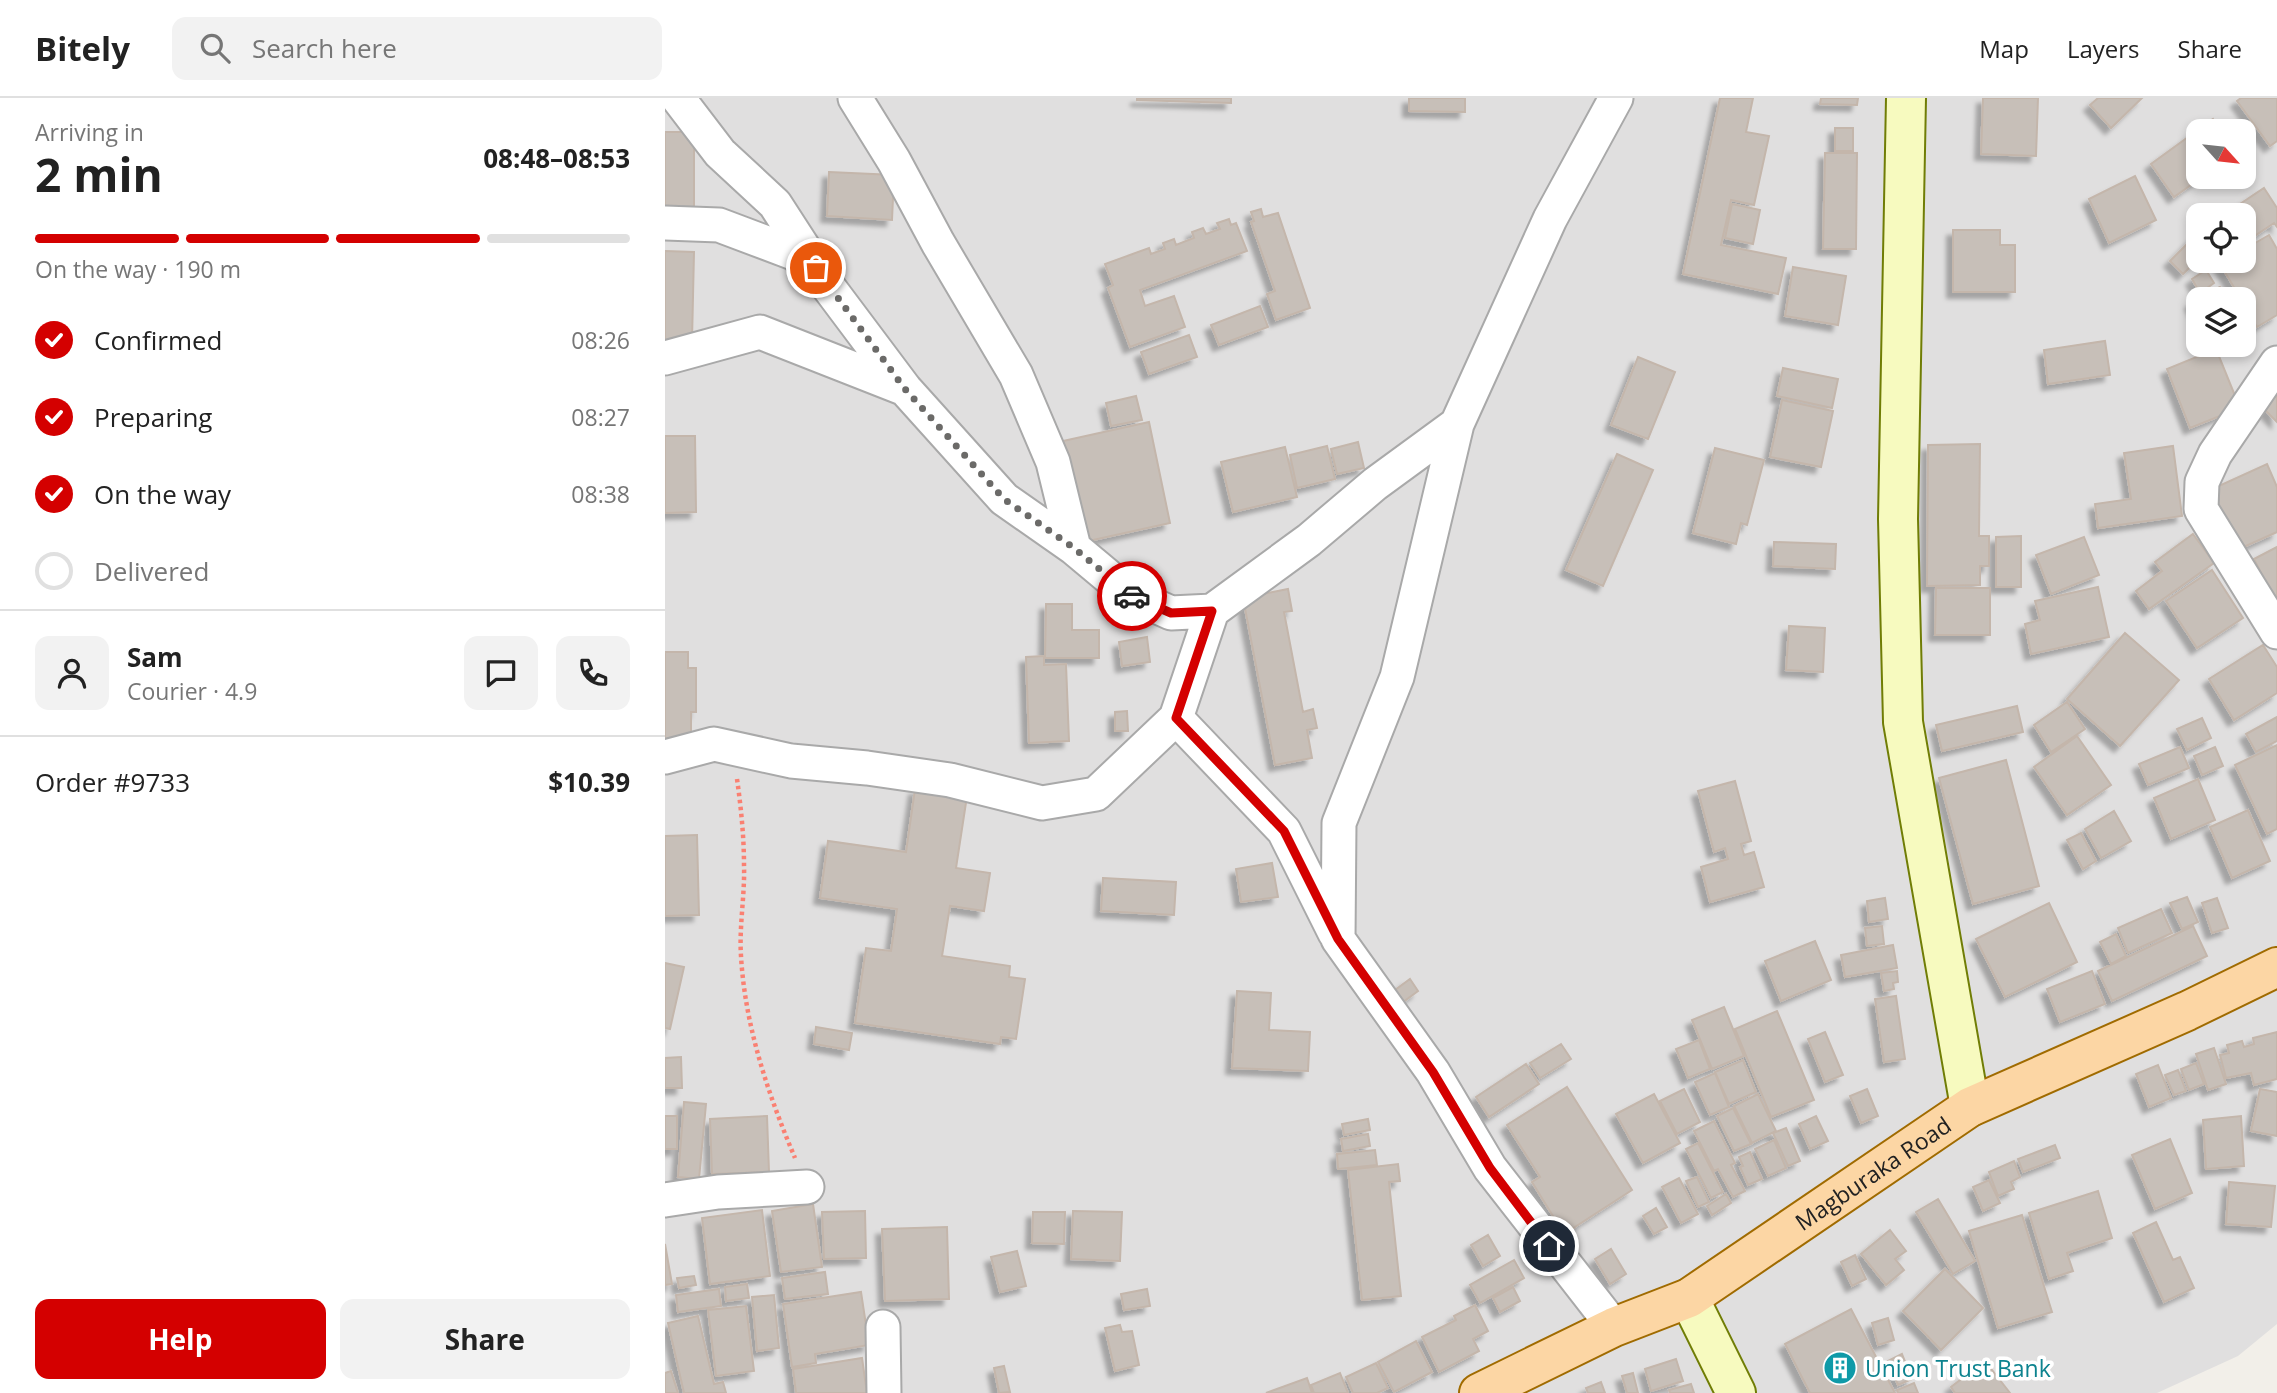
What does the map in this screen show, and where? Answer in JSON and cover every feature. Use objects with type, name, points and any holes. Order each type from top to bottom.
[{"type":"main road","name":"Magburaka Road","points":[[1479,1393],[1614,1328],[1689,1298],[1970,1107],[2187,1011],[2277,967]]},
{"type":"street","points":[[678,98],[720,153],[775,204],[830,289],[905,389],[1004,499],[1074,548],[1129,594],[1171,613],[1212,611],[1309,540],[1375,484],[1457,424]]},
{"type":"street","points":[[855,98],[1016,375],[1053,462],[1074,548]]},
{"type":"street","points":[[1338,939],[1339,823],[1397,677],[1457,424],[1550,219],[1616,98]]},
{"type":"street","points":[[1906,98],[1898,519],[1903,722],[1970,1107]]},
{"type":"street","points":[[665,223],[719,225],[796,254],[830,289]]},
{"type":"street","points":[[665,358],[759,332],[905,389]]},
{"type":"street","points":[[2277,363],[2215,454],[2202,482],[2201,509],[2277,632]]},
{"type":"street","points":[[665,757],[714,744],[791,761],[950,780],[1042,803],[1096,794],[1176,718],[1212,611]]},
{"type":"street","points":[[1176,718],[1284,831],[1338,939],[1433,1072],[1490,1168],[1614,1328]]},
{"type":"street","points":[[665,1200],[718,1192],[807,1187]]},
{"type":"street","points":[[1689,1298],[1736,1393]]},
{"type":"street","points":[[883,1327],[884,1393]]},
{"type":"path","points":[[732,747],[740,799],[744,865],[740,953],[743,984],[754,1042],[779,1120],[807,1187]]},
{"type":"shaded area","points":[[665,98],[2277,98],[2277,1324],[2238,1356],[2157,1393],[665,1393]]},
{"type":"building","points":[[1231,98],[1231,103],[1137,100]]},
{"type":"building","points":[[1409,98],[1465,98],[1465,112],[1409,111]]},
{"type":"building","points":[[1720,98],[1753,98],[1746,132],[1769,136],[1754,205],[1731,200],[1721,245],[1786,258],[1778,294],[1683,274]]},
{"type":"building","points":[[1821,98],[1858,98],[1857,105],[1820,104]]},
{"type":"building","points":[[1983,98],[2038,98],[2036,156],[1981,154]]},
{"type":"building","points":[[2098,98],[2142,98],[2111,128],[2090,105]]},
{"type":"building","points":[[2241,98],[2277,98],[2277,141],[2270,146],[2256,127],[2256,119],[2250,119],[2237,101]]},
{"type":"building","points":[[1835,128],[1853,128],[1853,151],[1835,151]]},
{"type":"building","points":[[665,132],[694,132],[694,212],[665,212]]},
{"type":"building","points":[[2186,139],[2186,188],[2174,197],[2151,164]]},
{"type":"building","points":[[1825,153],[1857,153],[1856,249],[1823,249]]},
{"type":"building","points":[[829,172],[894,175],[892,220],[827,216]]},
{"type":"building","points":[[2135,176],[2156,220],[2109,243],[2089,199]]},
{"type":"building","points":[[2264,188],[2277,208],[2277,227],[2274,223],[2256,235],[2256,203],[2242,203]]},
{"type":"building","points":[[1732,204],[1760,210],[1753,244],[1725,238]]},
{"type":"building","points":[[1261,209],[1263,217],[1278,213],[1310,308],[1276,320],[1267,294],[1275,291],[1251,222],[1254,221],[1251,212]]},
{"type":"building","points":[[1229,219],[1231,225],[1236,223],[1247,251],[1140,290],[1145,306],[1174,296],[1185,327],[1130,347],[1108,288],[1113,285],[1105,264],[1149,248],[1151,254],[1165,249],[1163,243],[1174,239],[1176,245],[1194,238],[1192,232],[1203,228],[1206,234],[1220,229],[1217,223]]},
{"type":"building","points":[[1953,230],[2000,230],[2000,245],[2015,245],[2015,292],[1953,292]]},
{"type":"building","points":[[2269,235],[2277,249],[2277,315],[2257,327],[2256,287],[2234,287],[2225,273],[2256,273],[2256,242]]},
{"type":"building","points":[[2186,245],[2186,271],[2183,274],[2170,261]]},
{"type":"building","points":[[665,251],[694,252],[692,341],[665,341]]},
{"type":"building","points":[[1793,267],[1846,276],[1838,325],[1785,316]]},
{"type":"building","points":[[2201,273],[2208,273],[2214,283],[2208,287],[2197,287],[2192,279]]},
{"type":"building","points":[[1260,306],[1268,327],[1219,345],[1211,325]]},
{"type":"building","points":[[1189,335],[1197,357],[1149,374],[1141,352]]},
{"type":"building","points":[[2105,341],[2110,375],[2048,384],[2044,350]]},
{"type":"building","points":[[1638,357],[1675,372],[1648,439],[1611,425]]},
{"type":"building","points":[[2196,357],[2219,357],[2240,408],[2190,428],[2167,369]]},
{"type":"building","points":[[1783,368],[1838,379],[1832,408],[1777,396]]},
{"type":"building","points":[[2277,370],[2277,422],[2251,396]]},
{"type":"building","points":[[1136,396],[1142,420],[1111,426],[1106,403]]},
{"type":"building","points":[[1782,400],[1833,411],[1821,467],[1770,457]]},
{"type":"building","points":[[1149,422],[1170,523],[1084,542],[1063,441]]},
{"type":"building","points":[[665,436],[695,436],[696,512],[665,513]]},
{"type":"building","points":[[1358,442],[1364,468],[1337,474],[1331,449]]},
{"type":"building","points":[[1980,444],[1979,536],[1989,536],[1989,566],[1980,566],[1980,585],[1927,586],[1928,445]]},
{"type":"building","points":[[1327,446],[1335,479],[1297,488],[1290,455]]},
{"type":"building","points":[[2173,446],[2182,516],[2098,528],[2095,504],[2131,499],[2124,453]]},
{"type":"building","points":[[1285,447],[1297,497],[1233,512],[1221,462]]},
{"type":"building","points":[[1715,448],[1764,460],[1747,525],[1741,523],[1736,544],[1693,533]]},
{"type":"building","points":[[1617,454],[1653,470],[1603,586],[1566,570]]},
{"type":"building","points":[[2267,464],[2277,487],[2277,532],[2237,550],[2210,490]]},
{"type":"building","points":[[2193,534],[2214,563],[2149,609],[2136,591],[2162,571],[2155,562]]},
{"type":"building","points":[[2021,536],[2021,587],[1996,587],[1996,537]]},
{"type":"building","points":[[2084,537],[2099,575],[2051,594],[2036,555]]},
{"type":"building","points":[[1774,542],[1836,544],[1835,569],[1773,566]]},
{"type":"building","points":[[2277,547],[2277,604],[2254,559]]},
{"type":"building","points":[[2212,570],[2243,618],[2197,648],[2166,601]]},
{"type":"building","points":[[2098,587],[2109,637],[2031,654],[2025,624],[2040,620],[2035,601]]},
{"type":"building","points":[[1936,588],[1990,588],[1990,635],[1935,635]]},
{"type":"building","points":[[1288,589],[1292,611],[1284,612],[1303,712],[1313,709],[1317,728],[1307,730],[1312,758],[1275,765],[1243,598]]},
{"type":"building","points":[[1046,604],[1072,604],[1072,630],[1099,630],[1099,658],[1045,658]]},
{"type":"building","points":[[1789,626],[1825,628],[1823,672],[1786,670]]},
{"type":"building","points":[[2125,633],[2179,680],[2120,746],[2067,699]]},
{"type":"building","points":[[1147,637],[1150,662],[1122,666],[1119,642]]},
{"type":"building","points":[[2263,645],[2277,667],[2277,693],[2234,720],[2209,679]]},
{"type":"building","points":[[665,652],[688,652],[688,668],[696,668],[696,712],[691,712],[691,742],[665,742]]},
{"type":"building","points":[[1044,656],[1044,665],[1066,664],[1069,741],[1029,743],[1026,657]]},
{"type":"building","points":[[2067,702],[2085,729],[2051,752],[2034,725]]},
{"type":"building","points":[[2017,706],[2023,732],[1942,751],[1936,725]]},
{"type":"building","points":[[1127,711],[1128,731],[1115,731],[1115,712]]},
{"type":"building","points":[[2277,717],[2277,741],[2256,752],[2246,734]]},
{"type":"building","points":[[2202,718],[2211,738],[2187,750],[2177,729]]},
{"type":"building","points":[[2077,736],[2111,785],[2067,815],[2034,767]]},
{"type":"building","points":[[2277,745],[2277,829],[2267,834],[2235,765]]},
{"type":"building","points":[[2180,747],[2189,768],[2148,785],[2139,764]]},
{"type":"building","points":[[2215,747],[2223,766],[2202,775],[2194,756]]},
{"type":"building","points":[[2006,760],[2039,886],[1973,904],[1939,778]]},
{"type":"building","points":[[2198,779],[2215,820],[2171,839],[2154,798]]},
{"type":"building","points":[[1735,781],[1751,841],[1741,844],[1744,855],[1754,852],[1764,887],[1710,902],[1701,867],[1728,859],[1725,848],[1714,852],[1698,791]]},
{"type":"building","points":[[915,789],[967,796],[956,868],[990,873],[984,911],[950,906],[942,956],[1010,966],[1009,977],[1025,979],[1016,1039],[1001,1037],[1000,1044],[855,1023],[866,948],[891,951],[897,909],[820,898],[828,841],[906,852]]},
{"type":"building","points":[[2248,810],[2270,861],[2232,878],[2210,827]]},
{"type":"building","points":[[2114,811],[2131,841],[2101,858],[2085,829]]},
{"type":"building","points":[[2081,833],[2096,861],[2083,869],[2067,840]]},
{"type":"building","points":[[697,835],[699,915],[665,916],[665,836]]},
{"type":"building","points":[[1272,863],[1278,897],[1241,902],[1236,869]]},
{"type":"building","points":[[1103,878],[1176,882],[1174,915],[1101,911]]},
{"type":"building","points":[[2187,897],[2198,922],[2182,929],[2170,903]]},
{"type":"building","points":[[1885,898],[1888,919],[1869,922],[1867,901]]},
{"type":"building","points":[[2217,898],[2228,928],[2212,933],[2202,903]]},
{"type":"building","points":[[2049,903],[2077,962],[2005,997],[1976,939]]},
{"type":"building","points":[[2161,909],[2172,933],[2128,953],[2118,928]]},
{"type":"building","points":[[1882,926],[1884,944],[1867,946],[1865,928]]},
{"type":"building","points":[[2193,926],[2207,956],[2112,1001],[2098,971]]},
{"type":"building","points":[[2116,934],[2126,956],[2111,964],[2100,942]]},
{"type":"building","points":[[1815,941],[1831,980],[1781,1001],[1765,961]]},
{"type":"building","points":[[1893,945],[1897,968],[1845,977],[1841,955]]},
{"type":"building","points":[[665,963],[684,967],[670,1029],[665,1028]]},
{"type":"building","points":[[1897,971],[1898,982],[1893,983],[1894,989],[1884,991],[1881,973]]},
{"type":"building","points":[[2092,971],[2105,1004],[2060,1022],[2047,989]]},
{"type":"building","points":[[1410,979],[1418,991],[1399,1005],[1391,993]]},
{"type":"building","points":[[1237,991],[1271,993],[1269,1030],[1310,1032],[1308,1071],[1232,1068]]},
{"type":"building","points":[[1896,996],[1905,1059],[1884,1062],[1875,999]]},
{"type":"building","points":[[1724,1007],[1744,1056],[1712,1069],[1692,1020]]},
{"type":"building","points":[[1777,1011],[1814,1100],[1771,1117],[1735,1029]]},
{"type":"building","points":[[816,1027],[852,1033],[849,1050],[814,1044]]},
{"type":"building","points":[[1825,1032],[1843,1075],[1825,1082],[1808,1039]]},
{"type":"building","points":[[2277,1032],[2277,1079],[2254,1085],[2251,1073],[2226,1078],[2220,1055],[2229,1053],[2227,1045],[2242,1041],[2244,1047],[2254,1044],[2253,1038]]},
{"type":"building","points":[[1699,1040],[1710,1069],[1688,1078],[1676,1049]]},
{"type":"building","points":[[1561,1044],[1571,1059],[1540,1078],[1530,1063]]},
{"type":"building","points":[[2214,1048],[2226,1084],[2208,1090],[2196,1054]]},
{"type":"building","points":[[681,1057],[682,1088],[665,1088],[665,1058]]},
{"type":"building","points":[[1743,1060],[1756,1092],[1729,1104],[1715,1072]]},
{"type":"building","points":[[2196,1063],[2204,1084],[2189,1090],[2181,1069]]},
{"type":"building","points":[[1526,1064],[1539,1084],[1489,1117],[1476,1097]]},
{"type":"building","points":[[2158,1065],[2171,1098],[2149,1107],[2136,1074]]},
{"type":"building","points":[[2178,1070],[2186,1091],[2174,1095],[2165,1075]]},
{"type":"building","points":[[1715,1073],[1729,1107],[1710,1115],[1695,1082]]},
{"type":"building","points":[[1567,1087],[1632,1190],[1564,1234],[1532,1182],[1540,1177],[1507,1125]]},
{"type":"building","points":[[1684,1089],[1700,1122],[1677,1134],[1660,1101]]},
{"type":"building","points":[[1867,1089],[1878,1116],[1861,1123],[1850,1096]]},
{"type":"building","points":[[2260,1089],[2277,1092],[2277,1136],[2251,1131]]},
{"type":"building","points":[[1654,1094],[1680,1143],[1643,1163],[1616,1114]]},
{"type":"building","points":[[1758,1094],[1776,1131],[1752,1143],[1734,1106]]},
{"type":"building","points":[[684,1102],[706,1104],[699,1179],[678,1177]]},
{"type":"building","points":[[1733,1108],[1751,1144],[1734,1151],[1717,1116]]},
{"type":"building","points":[[665,1116],[677,1116],[677,1149],[665,1149]]},
{"type":"building","points":[[767,1116],[769,1172],[712,1174],[710,1119]]},
{"type":"building","points":[[1816,1116],[1828,1141],[1810,1149],[1799,1124]]},
{"type":"building","points":[[2241,1116],[2244,1166],[2206,1169],[2203,1120]]},
{"type":"building","points":[[1368,1119],[1370,1130],[1344,1135],[1342,1124]]},
{"type":"building","points":[[1714,1121],[1735,1163],[1731,1165],[1745,1191],[1733,1197],[1718,1169],[1714,1171],[1694,1131]]},
{"type":"building","points":[[1786,1128],[1800,1161],[1788,1166],[1773,1133]]},
{"type":"building","points":[[1368,1134],[1370,1146],[1343,1151],[1341,1139]]},
{"type":"building","points":[[2170,1139],[2192,1193],[2155,1209],[2132,1155]]},
{"type":"building","points":[[1774,1140],[1786,1168],[1768,1176],[1755,1149]]},
{"type":"building","points":[[1698,1143],[1723,1192],[1711,1198],[1686,1149]]},
{"type":"building","points":[[2055,1145],[2060,1158],[2023,1172],[2018,1159]]},
{"type":"building","points":[[1375,1150],[1377,1165],[1338,1169],[1337,1154]]},
{"type":"building","points":[[1750,1152],[1762,1179],[1748,1185],[1740,1167],[1743,1166],[1739,1157]]},
{"type":"building","points":[[2014,1161],[2020,1177],[2011,1182],[2014,1189],[1998,1196],[1989,1172]]},
{"type":"building","points":[[1398,1164],[1400,1181],[1389,1182],[1401,1296],[1362,1300],[1348,1170]]},
{"type":"building","points":[[1697,1177],[1709,1202],[1698,1207],[1686,1181]]},
{"type":"building","points":[[1679,1178],[1698,1214],[1681,1223],[1662,1187]]},
{"type":"building","points":[[1989,1180],[2000,1203],[1983,1211],[1973,1187]]},
{"type":"building","points":[[2229,1182],[2275,1186],[2271,1227],[2226,1224]]},
{"type":"building","points":[[2098,1191],[2112,1238],[2067,1253],[2073,1271],[2049,1279],[2029,1213]]},
{"type":"building","points":[[1726,1194],[1731,1203],[1712,1215],[1707,1206]]},
{"type":"building","points":[[1938,1199],[1975,1261],[1953,1274],[1916,1212]]},
{"type":"building","points":[[813,1204],[822,1267],[781,1272],[772,1211]]},
{"type":"building","points":[[1656,1208],[1667,1227],[1654,1234],[1643,1216]]},
{"type":"building","points":[[762,1210],[770,1276],[710,1284],[702,1218]]},
{"type":"building","points":[[865,1211],[866,1258],[824,1259],[822,1212]]},
{"type":"building","points":[[1073,1211],[1122,1212],[1120,1261],[1071,1259]]},
{"type":"building","points":[[1033,1212],[1065,1212],[1064,1244],[1032,1243]]},
{"type":"building","points":[[2022,1215],[2052,1312],[1998,1328],[1969,1231]]},
{"type":"building","points":[[2156,1222],[2173,1260],[2180,1257],[2194,1288],[2164,1302],[2133,1233]]},
{"type":"building","points":[[947,1227],[949,1299],[885,1301],[882,1229]]},
{"type":"building","points":[[1890,1230],[1906,1251],[1895,1259],[1904,1270],[1886,1285],[1861,1254]]},
{"type":"building","points":[[1488,1235],[1500,1256],[1483,1266],[1471,1245]]},
{"type":"building","points":[[665,1244],[672,1284],[665,1285]]},
{"type":"building","points":[[1611,1249],[1626,1274],[1610,1284],[1595,1259]]},
{"type":"building","points":[[1017,1251],[1026,1286],[1000,1292],[991,1257]]},
{"type":"building","points":[[1855,1255],[1866,1279],[1852,1286],[1841,1262]]},
{"type":"building","points":[[1514,1260],[1524,1278],[1480,1303],[1470,1285]]},
{"type":"building","points":[[1945,1269],[1983,1308],[1941,1350],[1903,1311]]},
{"type":"building","points":[[825,1272],[828,1294],[785,1299],[782,1278]]},
{"type":"building","points":[[694,1276],[696,1285],[679,1288],[677,1278]]},
{"type":"building","points":[[747,1284],[749,1298],[726,1301],[725,1287]]},
{"type":"building","points":[[1513,1287],[1520,1301],[1500,1312],[1493,1298]]},
{"type":"building","points":[[719,1289],[721,1306],[678,1312],[676,1295]]},
{"type":"building","points":[[1147,1289],[1150,1306],[1124,1310],[1121,1294]]},
{"type":"building","points":[[861,1292],[869,1345],[815,1354],[816,1363],[792,1367],[783,1304]]},
{"type":"building","points":[[774,1295],[779,1348],[757,1351],[752,1297]]},
{"type":"building","points":[[1475,1305],[1488,1331],[1473,1339],[1479,1351],[1439,1372],[1422,1337],[1456,1320],[1454,1316]]},
{"type":"building","points":[[746,1306],[754,1371],[716,1376],[708,1310]]},
{"type":"building","name":"Union Trust Bank","points":[[1851,1309],[1895,1393],[1810,1393],[1785,1344]]},
{"type":"building","points":[[698,1316],[714,1384],[723,1382],[726,1393],[684,1393],[668,1323]]},
{"type":"building","points":[[1888,1318],[1894,1340],[1878,1345],[1872,1323]]},
{"type":"building","points":[[1120,1325],[1122,1332],[1132,1331],[1139,1365],[1115,1371],[1105,1328]]},
{"type":"building","points":[[1416,1341],[1432,1372],[1394,1392],[1378,1362]]},
{"type":"building","points":[[1902,1354],[1912,1379],[1898,1385],[1888,1361]]},
{"type":"building","points":[[862,1358],[867,1393],[796,1393],[793,1369]]},
{"type":"building","points":[[1676,1359],[1683,1381],[1651,1391],[1645,1369]]},
{"type":"building","points":[[1985,1361],[2010,1393],[1955,1393],[1951,1387]]},
{"type":"building","points":[[1376,1363],[1388,1388],[1377,1393],[1353,1393],[1346,1377]]},
{"type":"building","points":[[1004,1366],[1010,1392],[999,1393],[994,1368]]},
{"type":"building","points":[[671,1371],[678,1393],[665,1393],[665,1373]]},
{"type":"building","points":[[1340,1373],[1348,1393],[1314,1393],[1311,1385]]},
{"type":"building","points":[[1633,1373],[1638,1393],[1627,1393],[1622,1376]]},
{"type":"building","points":[[1307,1378],[1312,1393],[1266,1393]]},
{"type":"building","points":[[1601,1382],[1605,1393],[1588,1393],[1586,1388]]},
{"type":"building","points":[[1914,1383],[1918,1393],[1898,1393],[1897,1390]]},
{"type":"building","points":[[1691,1384],[1694,1393],[1670,1393],[1669,1390]]},
{"type":"way so far","points":[[816,268],[905,389],[1004,499],[1074,548],[1132,596]]},
{"type":"place","name":"Union Trust Bank","points":[[1840,1368]]},
{"type":"route","points":[[1132,596],[1171,613],[1212,611],[1176,718],[1284,831],[1338,939],[1433,1072],[1490,1168],[1549,1246]]}]
